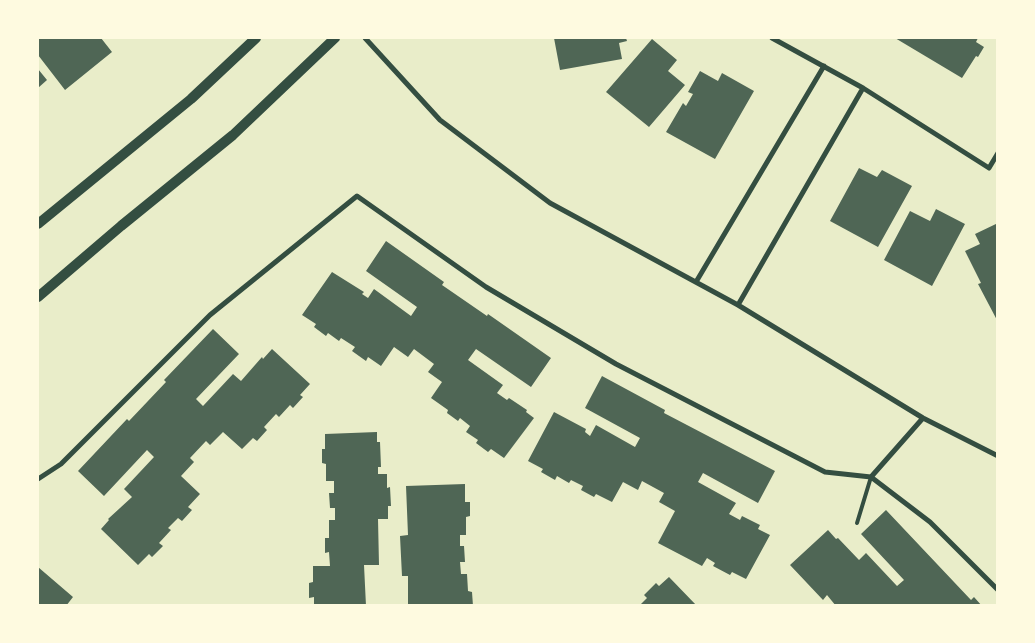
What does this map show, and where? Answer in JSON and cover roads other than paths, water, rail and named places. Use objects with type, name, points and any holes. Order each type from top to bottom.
[{"type":"main road","points":[[38,224],[191,99],[256,38]]},
{"type":"main road","points":[[38,297],[233,135],[335,38]]},
{"type":"street","points":[[365,38],[440,120],[550,203],[738,305],[923,418],[998,456]]},
{"type":"street","points":[[772,38],[864,88],[989,168],[998,153]]},
{"type":"street","points":[[696,282],[824,66]]},
{"type":"street","points":[[738,305],[864,88]]},
{"type":"street","points":[[38,479],[61,464],[210,315],[357,196],[486,287],[616,364],[826,472],[871,477],[930,522],[998,590]]},
{"type":"street","points":[[871,477],[923,418]]},
{"type":"lane","points":[[856,523],[871,477]]}]
